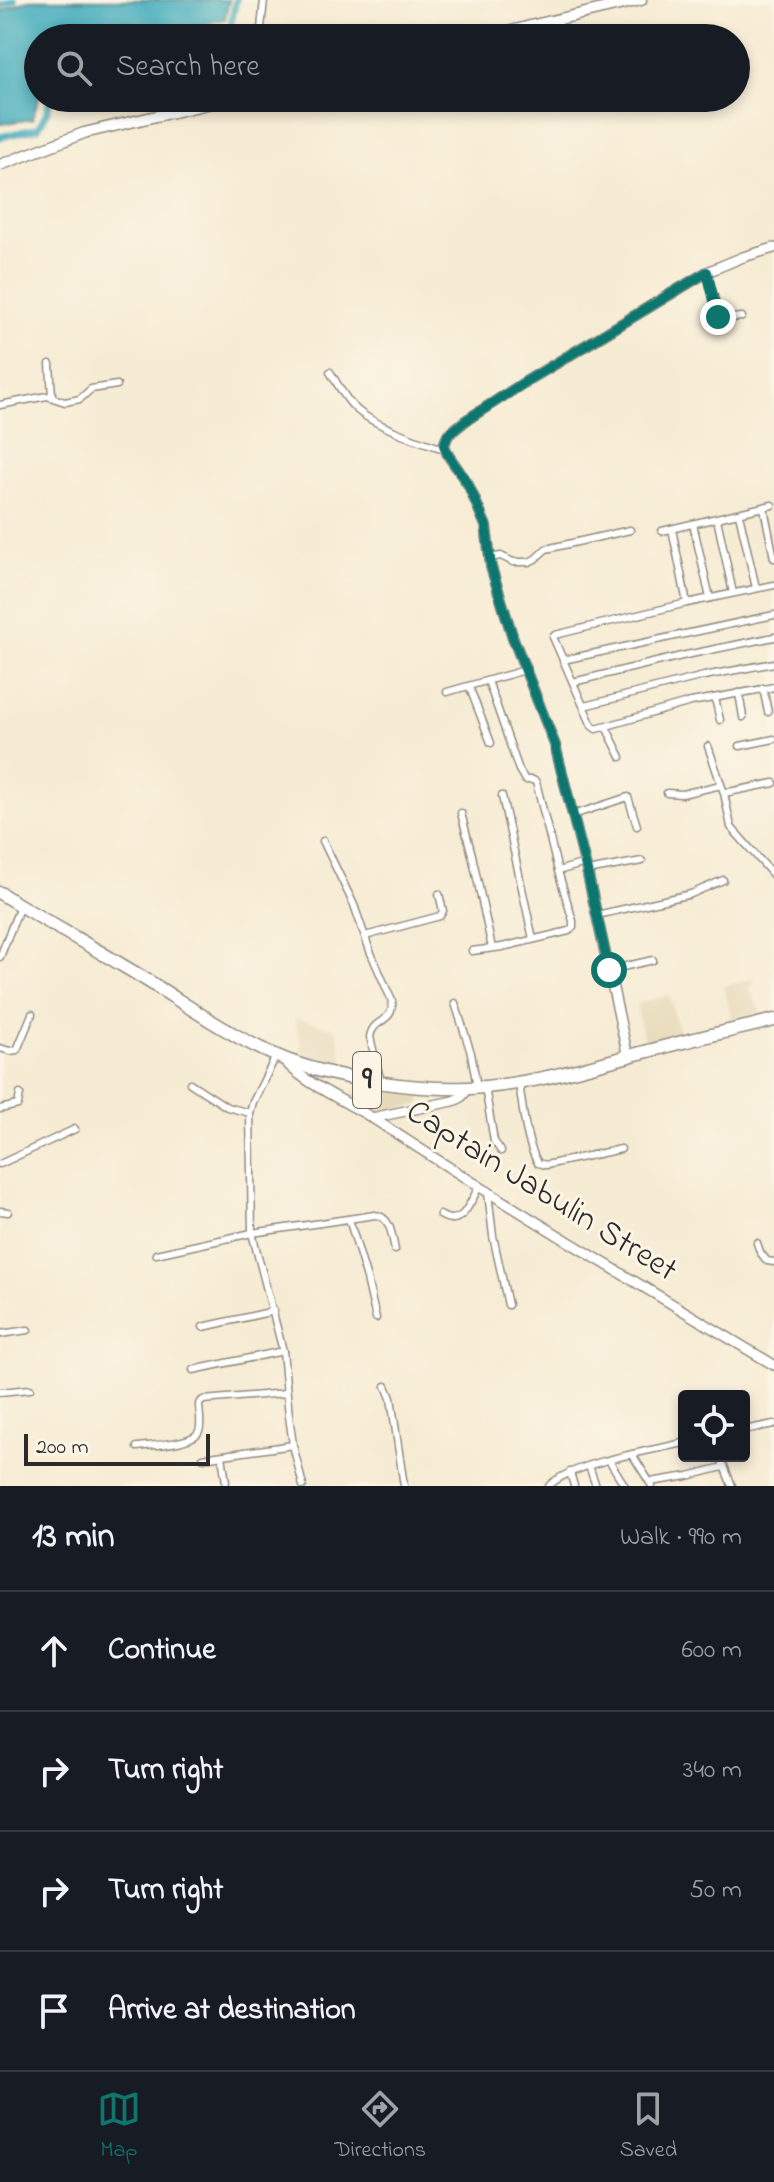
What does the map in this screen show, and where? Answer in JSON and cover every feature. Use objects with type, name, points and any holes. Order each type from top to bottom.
[{"type":"highway","name":"9","points":[[0,893],[216,1023],[280,1057],[381,1082],[444,1088],[519,1083],[774,1020]]},
{"type":"main road","points":[[538,24],[641,0]]},
{"type":"main road","points":[[0,165],[84,133],[173,112]]},
{"type":"street","points":[[261,24],[264,0]]},
{"type":"street","points":[[444,449],[448,435],[522,384],[707,272],[774,248]]},
{"type":"street","points":[[707,272],[720,319],[742,317]]},
{"type":"street","points":[[50,364],[52,396]]},
{"type":"street","points":[[330,372],[349,401],[362,414],[410,438],[444,449],[468,484],[486,526],[489,558],[525,670],[555,745],[628,1057]]},
{"type":"street","points":[[0,405],[47,396],[65,402],[80,399],[91,389],[117,385]]},
{"type":"street","points":[[662,531],[772,505]]},
{"type":"street","points":[[764,508],[774,558]]},
{"type":"street","points":[[739,514],[756,588]]},
{"type":"street","points":[[717,519],[733,593]]},
{"type":"street","points":[[693,524],[710,598]]},
{"type":"street","points":[[672,529],[687,603]]},
{"type":"street","points":[[489,558],[501,556],[513,562],[529,562],[546,549],[630,530]]},
{"type":"street","points":[[774,585],[555,635],[554,639],[594,728],[691,702],[774,687]]},
{"type":"street","points":[[563,660],[774,615]]},
{"type":"street","points":[[573,682],[774,637]]},
{"type":"street","points":[[584,706],[774,663]]},
{"type":"street","points":[[447,692],[525,670]]},
{"type":"street","points":[[472,951],[569,931],[573,927],[536,782],[525,780],[519,770],[488,681]]},
{"type":"street","points":[[469,686],[491,743]]},
{"type":"street","points":[[763,688],[768,712]]},
{"type":"street","points":[[739,693],[743,717]]},
{"type":"street","points":[[715,698],[720,720]]},
{"type":"street","points":[[606,727],[621,757]]},
{"type":"street","points":[[740,746],[774,739]]},
{"type":"street","points":[[708,746],[734,832],[774,876]]},
{"type":"street","points":[[724,793],[774,783]]},
{"type":"street","points":[[667,793],[682,794],[721,785]]},
{"type":"street","points":[[502,796],[533,939]]},
{"type":"street","points":[[573,815],[628,797],[637,826]]},
{"type":"street","points":[[461,813],[492,948]]},
{"type":"street","points":[[323,841],[354,905],[392,1001],[388,1017],[370,1030],[381,1082]]},
{"type":"street","points":[[558,871],[642,861]]},
{"type":"street","points":[[597,915],[691,894],[723,880]]},
{"type":"street","points":[[365,936],[440,916],[443,911],[439,894]]},
{"type":"street","points":[[0,957],[20,906]]},
{"type":"street","points":[[609,970],[653,960]]},
{"type":"street","points":[[455,1003],[471,1053],[477,1087],[494,1141],[501,1151]]},
{"type":"street","points":[[0,1048],[17,1050],[32,1014]]},
{"type":"street","points":[[280,1057],[253,1102],[250,1113],[252,1233],[283,1351],[293,1445],[303,1486]]},
{"type":"street","name":"Captain Jabulin Street","points":[[280,1057],[295,1071],[484,1190],[774,1365]]},
{"type":"street","points":[[190,1083],[227,1107],[250,1113]]},
{"type":"street","points":[[519,1083],[538,1163],[546,1165],[621,1149]]},
{"type":"street","points":[[372,1118],[453,1101],[477,1087]]},
{"type":"street","points":[[0,1109],[18,1105],[20,1094]]},
{"type":"street","points":[[0,1164],[75,1129]]},
{"type":"street","points":[[440,1215],[452,1220],[461,1216],[484,1190]]},
{"type":"street","points":[[484,1190],[508,1305]]},
{"type":"street","points":[[156,1254],[252,1233],[375,1215],[385,1218],[395,1250]]},
{"type":"street","points":[[349,1219],[376,1318]]},
{"type":"street","points":[[757,1243],[767,1261],[774,1262]]},
{"type":"street","points":[[203,1327],[274,1311]]},
{"type":"street","points":[[0,1334],[28,1330]]},
{"type":"street","points":[[193,1370],[283,1351]]},
{"type":"street","points":[[386,1386],[391,1398],[404,1486]]},
{"type":"street","points":[[0,1392],[30,1389]]},
{"type":"street","points":[[137,1447],[179,1442],[196,1435],[200,1430],[199,1404],[203,1400],[286,1393]]},
{"type":"street","points":[[750,1429],[774,1424]]},
{"type":"street","points":[[550,1484],[570,1472],[589,1466],[678,1444]]},
{"type":"street","points":[[203,1458],[293,1445]]},
{"type":"street","points":[[632,1454],[651,1484],[723,1467]]},
{"type":"street","points":[[222,1456],[226,1482]]},
{"type":"street","points":[[609,1460],[625,1486]]},
{"type":"street","points":[[722,1462],[732,1486]]},
{"type":"street","points":[[589,1466],[596,1486]]},
{"type":"street","points":[[570,1472],[574,1486]]},
{"type":"street","points":[[688,1476],[692,1486]]},
{"type":"shaded area","points":[[756,978],[750,990],[761,1012],[732,1020],[724,986]]},
{"type":"shaded area","points":[[669,995],[680,1036],[645,1045],[636,1004]]},
{"type":"shaded area","points":[[294,1018],[337,1029],[344,1067],[299,1052],[302,1045]]},
{"type":"shaded area","points":[[358,1086],[421,1096],[421,1104],[377,1113],[352,1097]]},
{"type":"water","points":[[29,0],[229,0],[225,19],[205,24],[24,24],[24,112],[34,112],[32,119],[0,124],[0,12]]},
{"type":"waterway","points":[[0,6],[14,0]]},
{"type":"waterway","points":[[231,24],[236,0]]},
{"type":"waterway","points":[[0,137],[38,128],[47,112]]},
{"type":"route","points":[[609,970],[555,745],[513,638],[491,567],[486,526],[468,484],[444,445],[448,435],[465,421],[707,272],[718,317]]}]
